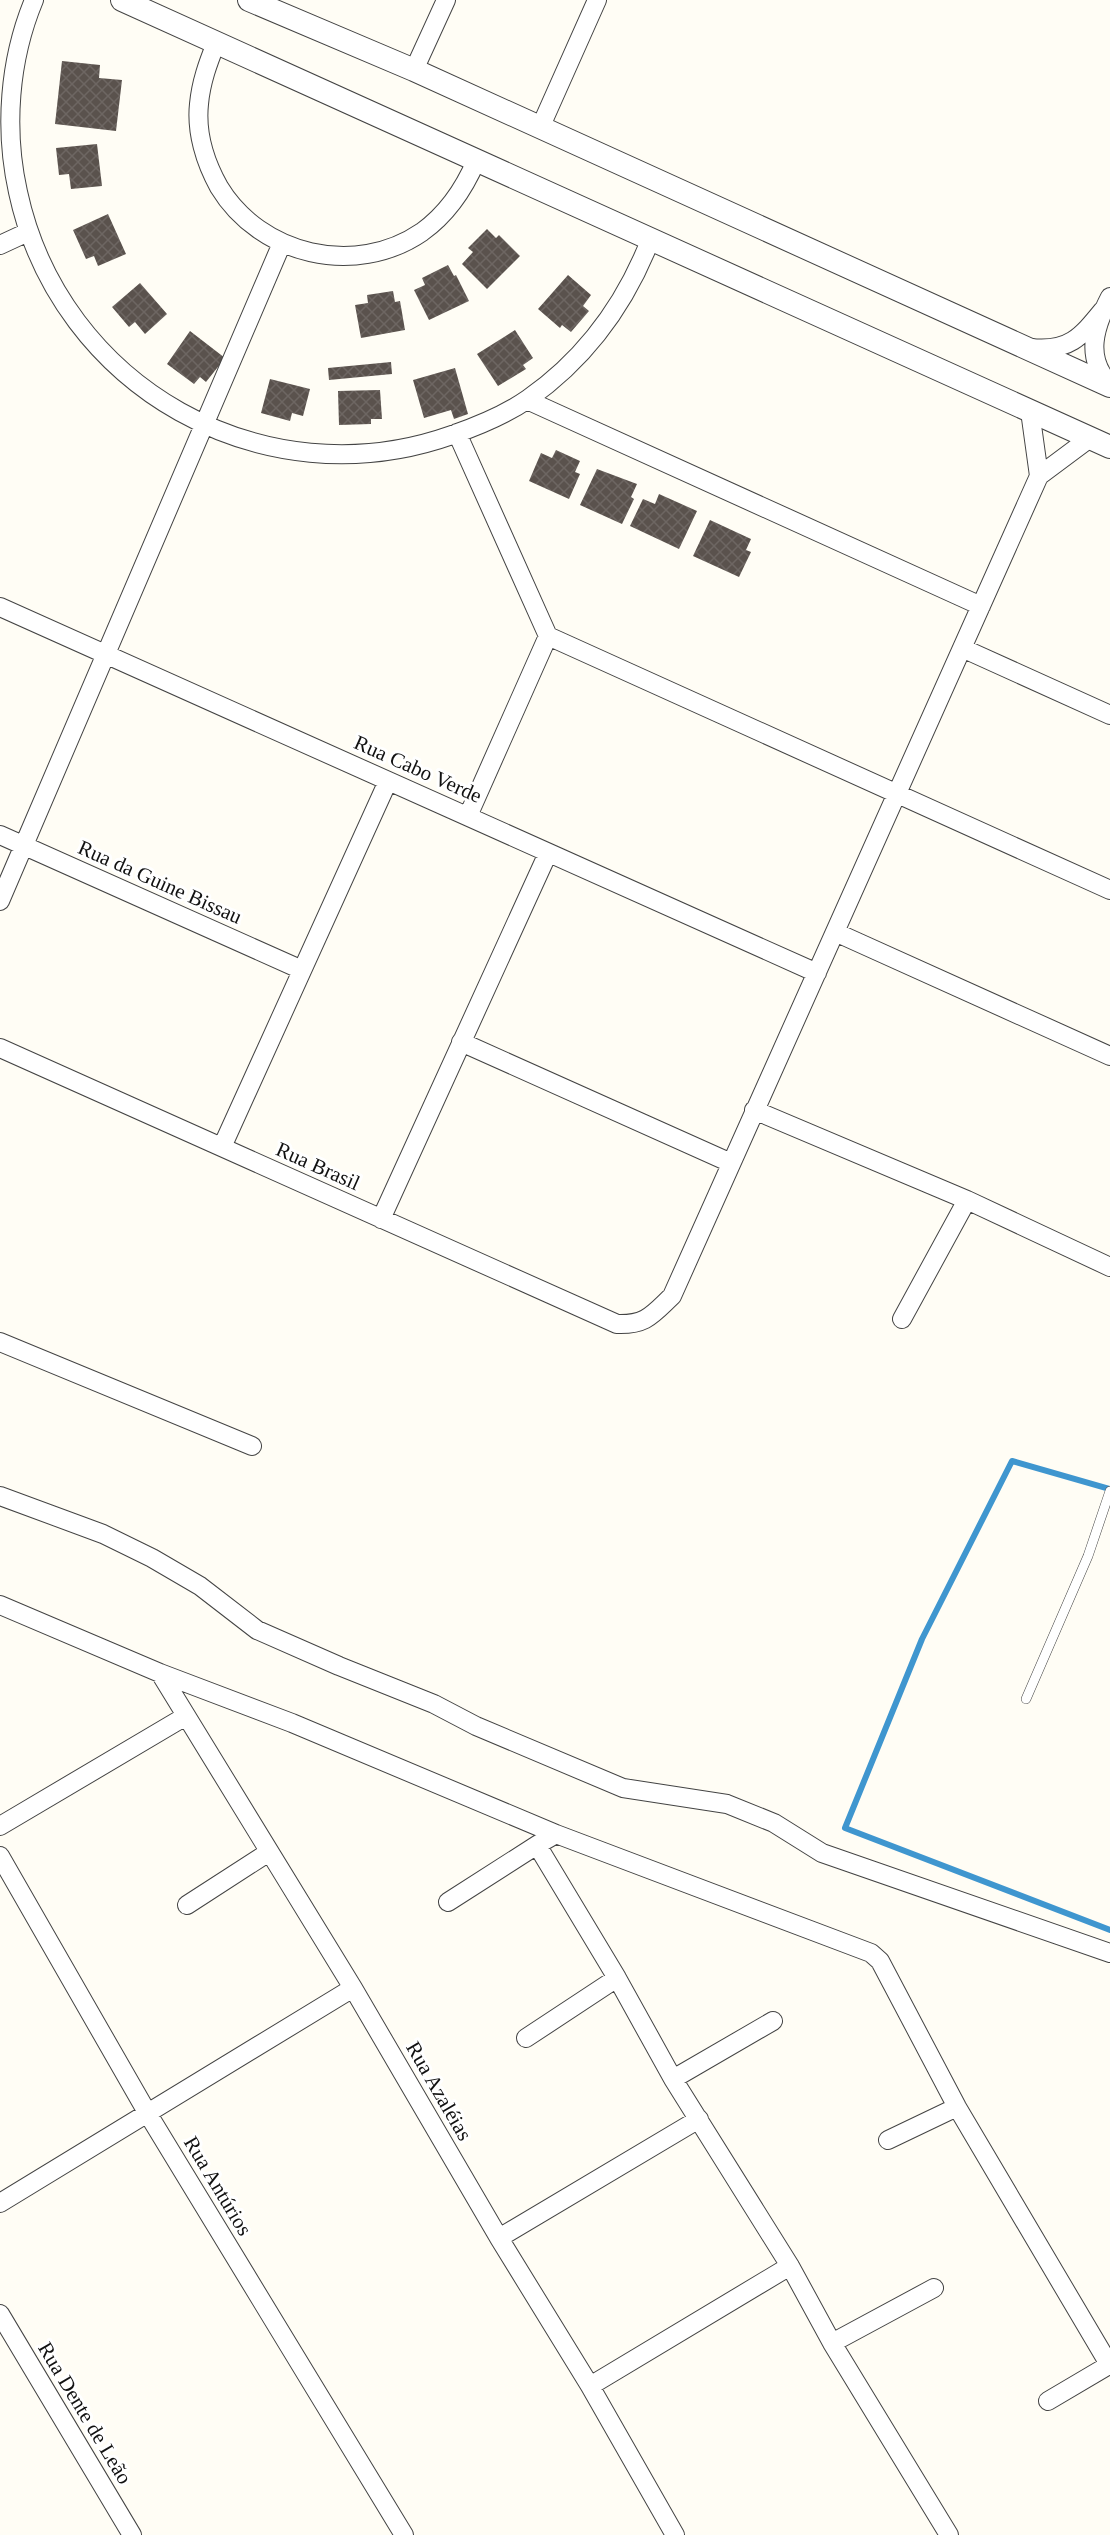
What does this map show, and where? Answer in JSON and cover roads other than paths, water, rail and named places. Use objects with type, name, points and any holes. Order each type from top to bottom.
[{"type":"street","points":[[34,0],[17,57],[6,165],[28,232],[45,272],[74,320],[112,363],[156,398],[204,425],[258,445],[314,454],[370,454],[426,445],[479,426],[527,400],[572,363],[608,320],[638,272],[651,238]]},
{"type":"street","points":[[122,0],[1100,442]]},
{"type":"street","points":[[249,0],[414,70],[1110,385]]},
{"type":"street","points":[[414,70],[446,0]]},
{"type":"street","points":[[540,128],[597,0]]},
{"type":"street","points":[[216,43],[202,84],[199,106],[199,130],[204,154],[213,177],[237,210],[261,231],[282,243],[305,252],[353,256],[377,252],[400,244],[422,232],[440,216],[456,198],[476,161]]},
{"type":"street","points":[[0,245],[28,232]]},
{"type":"street","points":[[0,901],[282,243]]},
{"type":"street","points":[[1023,347],[1048,350],[1070,344],[1088,329],[1107,303]]},
{"type":"street","points":[[1107,303],[1095,335],[1094,355],[1100,374],[1110,385]]},
{"type":"street","points":[[527,400],[981,606]]},
{"type":"street","points":[[461,1042],[731,1164],[1039,476],[1030,411]]},
{"type":"street","points":[[457,434],[548,636],[1110,890]]},
{"type":"street","points":[[1039,476],[1100,442]]},
{"type":"street","name":"Rua Cabo Verde","points":[[0,607],[817,973]]},
{"type":"street","points":[[468,816],[548,636]]},
{"type":"street","points":[[962,648],[1110,715]]},
{"type":"street","points":[[222,1147],[388,781]]},
{"type":"street","name":"Rua da Guine Bissau","points":[[0,835],[302,970]]},
{"type":"street","points":[[381,1219],[548,853]]},
{"type":"street","points":[[835,932],[1110,1056]]},
{"type":"street","name":"Rua Brasil","points":[[0,1048],[617,1324],[636,1325],[652,1315],[672,1296],[731,1164]]},
{"type":"street","points":[[754,1110],[967,1200],[1110,1267]]},
{"type":"street","points":[[902,1318],[967,1200]]},
{"type":"street","points":[[0,1342],[252,1446]]},
{"type":"street","points":[[0,1496],[103,1534],[152,1558],[200,1586],[257,1630],[434,1704],[476,1726],[623,1788],[727,1804],[774,1823],[822,1853],[1110,1953]]},
{"type":"street","points":[[4,1611],[292,1723],[556,1833],[871,1953],[880,1961],[957,2107],[1110,2365],[1048,2401]]},
{"type":"street","name":"Rua Azaléias","points":[[160,1673],[353,1988],[499,2238],[590,2386],[672,2534]]},
{"type":"street","points":[[0,1826],[186,1716]]},
{"type":"street","points":[[448,1902],[556,1833]]},
{"type":"street","points":[[537,1845],[617,1978],[673,2079],[790,2266],[832,2343],[949,2535]]},
{"type":"street","points":[[187,1905],[268,1852]]},
{"type":"street","name":"Rua Antúrios","points":[[0,1856],[147,2114],[404,2535]]},
{"type":"street","points":[[526,2038],[617,1978]]},
{"type":"street","points":[[0,2203],[353,1988]]},
{"type":"street","points":[[673,2079],[773,2021]]},
{"type":"street","points":[[888,2140],[957,2107]]},
{"type":"street","points":[[499,2238],[699,2119]]},
{"type":"street","points":[[590,2386],[790,2266]]},
{"type":"street","points":[[832,2343],[933,2288]]},
{"type":"street","name":"Rua Dente de Leão","points":[[0,2314],[132,2535]]},
{"type":"lane","points":[[1026,1699],[1088,1556],[1110,1491]]},
{"type":"waterway","points":[[1110,1489],[1012,1461],[922,1639],[845,1828],[1110,1930]]}]
